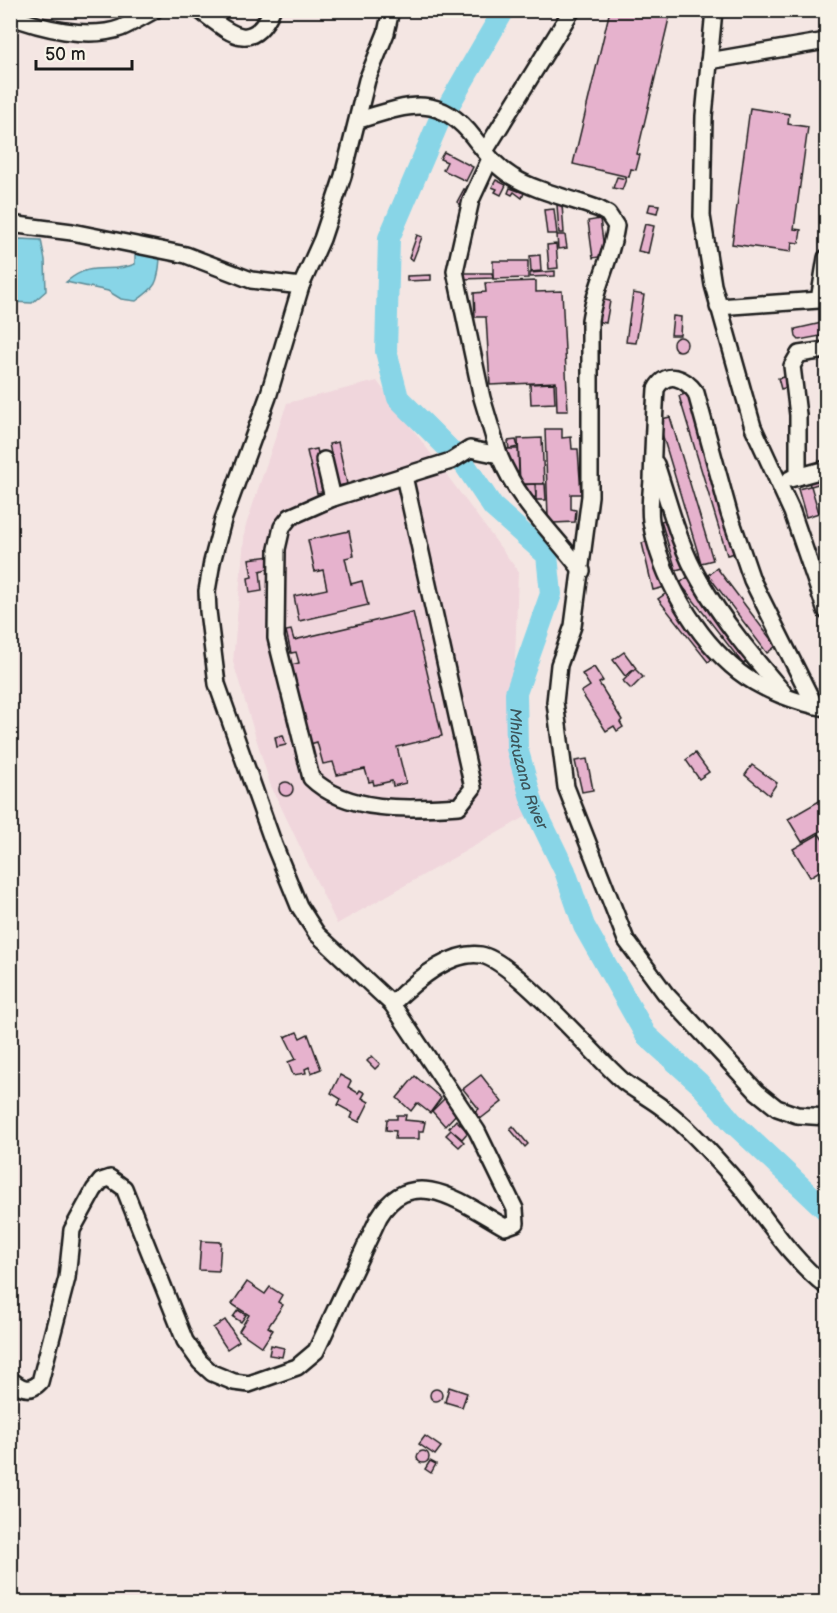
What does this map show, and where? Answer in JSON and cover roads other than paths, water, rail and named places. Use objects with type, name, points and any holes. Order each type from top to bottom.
[{"type":"street","points":[[10,16],[62,29],[101,32],[120,28],[154,10]]},
{"type":"street","points":[[199,10],[238,37],[249,37],[265,26],[272,10]]},
{"type":"street","points":[[10,1379],[18,1387],[28,1389],[40,1382],[67,1278],[72,1230],[81,1210],[101,1181],[110,1178],[124,1188],[185,1341],[200,1362],[212,1373],[234,1382],[249,1384],[297,1367],[316,1351],[379,1217],[388,1203],[402,1192],[419,1190],[444,1194],[505,1227],[516,1222],[514,1209],[477,1131],[392,1004],[317,934],[298,906],[217,684],[208,611],[207,591],[223,519],[268,397],[300,286],[322,238],[359,120],[367,80],[386,33],[391,10]]},
{"type":"street","points":[[572,10],[487,155],[471,200],[455,271],[482,398],[499,455],[514,489],[525,505],[582,572]]},
{"type":"street","points":[[714,10],[704,116],[702,216],[718,307],[753,426],[792,512],[826,611]]},
{"type":"street","points":[[709,61],[826,41]]},
{"type":"street","points":[[359,120],[403,107],[430,105],[440,108],[465,126],[487,155],[514,178],[599,209],[608,214],[616,226],[607,269],[593,299],[590,320],[590,496],[582,572],[573,626],[558,666],[555,702],[566,787],[626,940],[665,993],[756,1092],[777,1108],[797,1115],[826,1117]]},
{"type":"street","points":[[10,224],[72,232],[186,255],[251,280],[300,286]]},
{"type":"street","points":[[718,307],[823,300],[826,258]]},
{"type":"street","points":[[798,477],[798,427],[792,366],[800,354],[826,350]]},
{"type":"street","points":[[678,377],[688,382],[696,393],[729,513],[752,580],[821,707],[758,684],[725,660],[690,616],[672,587],[658,554],[651,518],[656,389],[660,382],[678,377]]},
{"type":"street","points":[[404,476],[473,788],[459,806],[389,808],[339,797],[311,778],[276,638],[277,549],[282,526],[290,517],[333,498],[451,461],[471,449],[499,455]]},
{"type":"street","points":[[653,456],[687,555],[699,580],[732,629],[785,694]]},
{"type":"street","points":[[324,460],[333,498]]},
{"type":"street","points":[[779,482],[826,469]]},
{"type":"street","points":[[392,1004],[419,977],[468,955],[483,955],[505,969],[561,1018],[624,1082],[665,1110],[692,1135],[740,1185],[769,1227],[796,1258],[826,1286]]},
{"type":"water","points":[[20,239],[41,240],[45,260],[46,291],[32,303],[11,302],[11,245]]},
{"type":"water","points":[[148,250],[160,259],[158,274],[152,288],[136,301],[121,299],[108,291],[66,282],[84,271],[135,264],[135,252]]},
{"type":"waterway","name":"Mhlatuzana River","points":[[450,103],[504,10]]},
{"type":"waterway","name":"Mhlatuzana River","points":[[439,121],[389,238],[386,351],[398,398],[465,465],[493,507],[547,555],[551,594],[516,693],[517,748],[533,805],[565,871],[584,926],[646,1035],[699,1083],[732,1122],[826,1210]]}]
